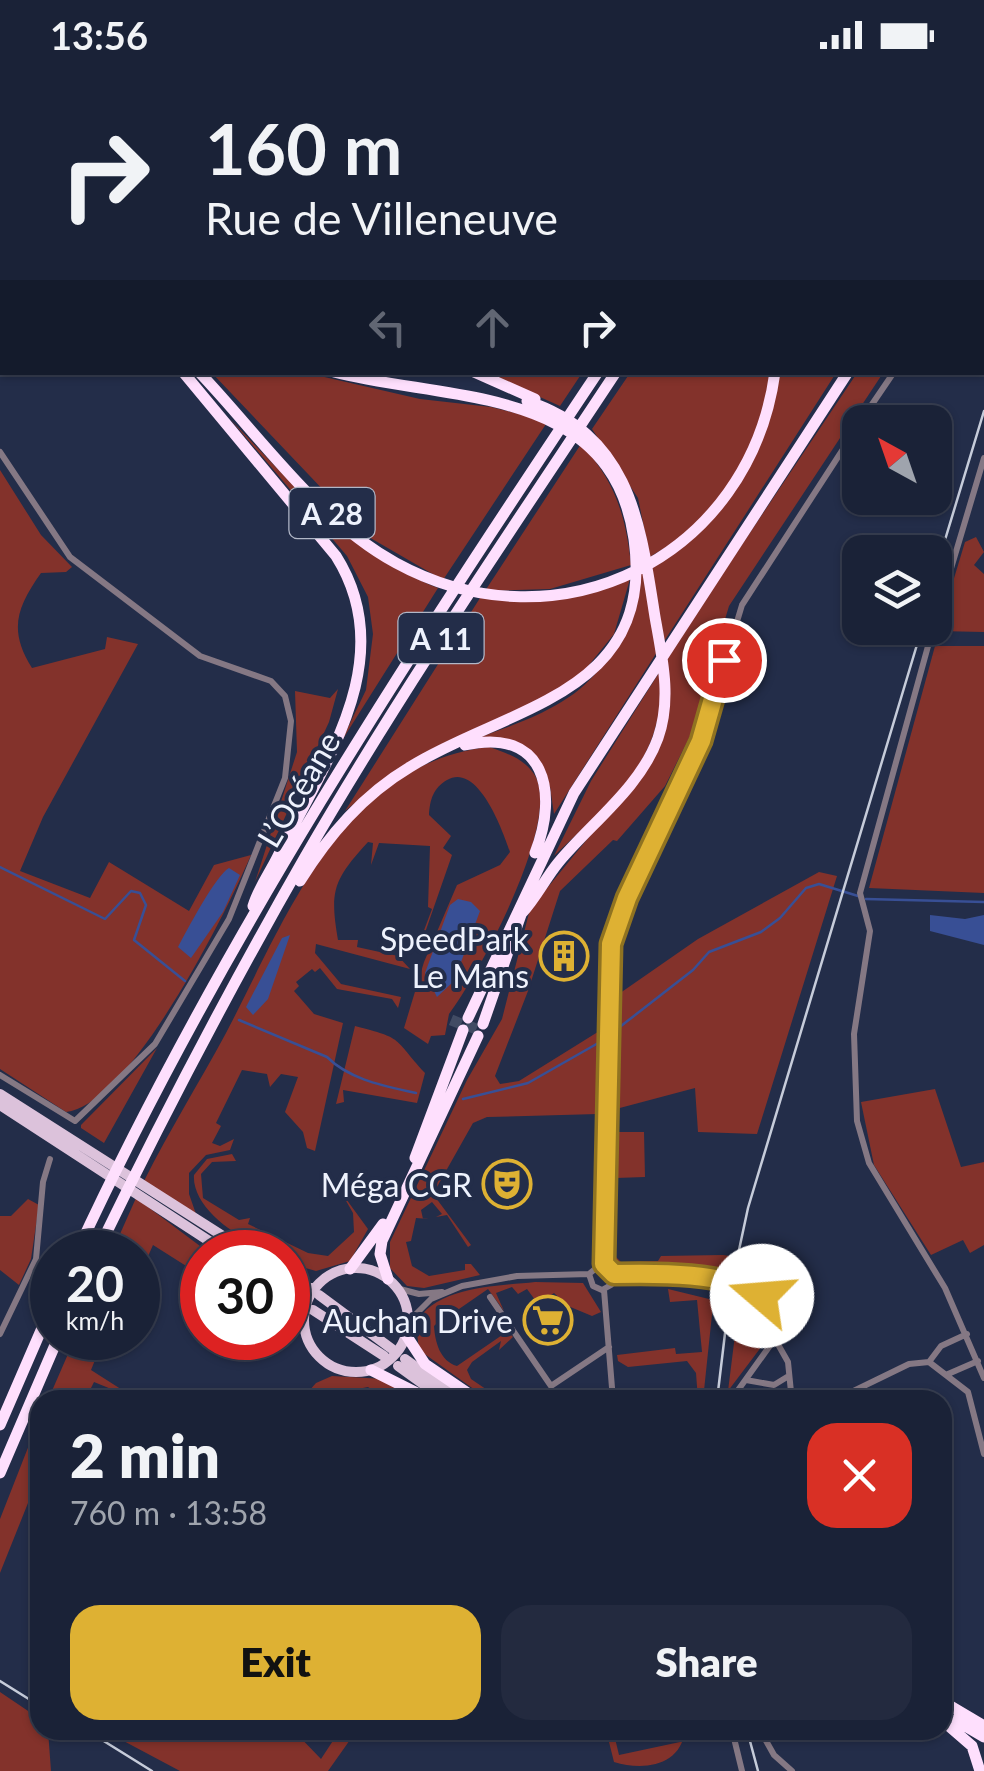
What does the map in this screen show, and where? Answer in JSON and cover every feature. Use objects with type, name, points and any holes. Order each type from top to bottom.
[{"type":"highway","points":[[185,375],[336,556],[354,590],[363,626],[358,688],[253,902],[251,920]]},
{"type":"highway","name":"A 28","points":[[202,375],[334,516],[373,548],[426,578],[498,597],[541,598],[600,586],[646,567],[684,541],[729,494],[752,455],[775,375]]},
{"type":"highway","points":[[350,375],[544,408]]},
{"type":"highway","points":[[480,375],[544,408],[596,449],[629,514],[656,618],[666,696],[658,737],[642,769],[518,912]]},
{"type":"highway","points":[[550,444],[586,375]]},
{"type":"highway","name":"L’Océane","points":[[87,1230],[251,920],[360,740],[596,375]]},
{"type":"highway","name":"L’Océane","points":[[108,1230],[276,910],[392,715],[614,375]]},
{"type":"highway","points":[[350,1269],[378,1232],[409,1172],[474,1004],[568,802],[846,375]]},
{"type":"highway","points":[[276,910],[288,902],[342,822],[414,764],[541,707],[579,683],[618,633],[641,567]]},
{"type":"highway","points":[[392,1284],[380,1254],[382,1241],[472,1050],[484,1038],[548,813],[546,785],[537,766],[516,749],[485,742],[414,764]]},
{"type":"highway","points":[[469,1025],[489,1010]]},
{"type":"highway","points":[[469,1025],[472,1050]]},
{"type":"highway","points":[[407,1328],[425,1364],[463,1390]]},
{"type":"highway","points":[[0,1424],[30,1355]]},
{"type":"highway","points":[[36,1390],[49,1360]]},
{"type":"highway","points":[[371,1370],[411,1390]]},
{"type":"highway","points":[[0,1473],[30,1403]]},
{"type":"highway","points":[[952,1705],[979,1723]]},
{"type":"highway","points":[[952,1721],[984,1737]]},
{"type":"highway","points":[[952,1726],[972,1746],[980,1770]]},
{"type":"main road","points":[[0,1095],[202,1230]]},
{"type":"main road","points":[[0,1105],[203,1230]]},
{"type":"main road","points":[[197,1227],[200,1230]]},
{"type":"main road","points":[[310,1300],[350,1269],[370,1270],[392,1284],[407,1328],[392,1358],[371,1370],[348,1372],[327,1364],[310,1345]]},
{"type":"main road","points":[[310,1291],[319,1290],[388,1353],[313,1310]]},
{"type":"main road","points":[[434,1390],[401,1362],[446,1390]]},
{"type":"street","points":[[872,405],[892,375]]},
{"type":"street","points":[[791,1390],[788,1362],[775,1338],[771,1308],[749,1288],[672,1275],[614,1274],[604,1264],[609,956],[616,924],[701,741],[742,605],[842,451]]},
{"type":"street","points":[[0,452],[70,557],[200,656],[271,682],[285,696],[291,721],[285,778],[249,878],[155,1044],[75,1121],[0,1076]]},
{"type":"street","points":[[952,565],[984,458]]},
{"type":"street","points":[[929,645],[861,898],[870,931],[854,1034],[857,1122],[869,1163],[892,1208],[945,1288],[984,1378]]},
{"type":"street","points":[[0,1334],[36,1259],[43,1182],[50,1159]]},
{"type":"street","points":[[392,1284],[419,1294],[443,1292],[517,1276],[590,1274],[604,1264]]},
{"type":"street","points":[[590,1274],[592,1286],[604,1290]]},
{"type":"street","points":[[604,1290],[613,1283],[614,1274]]},
{"type":"street","points":[[604,1290],[612,1390]]},
{"type":"street","points":[[407,1328],[443,1292]]},
{"type":"street","points":[[490,1297],[550,1386],[608,1347]]},
{"type":"street","points":[[929,1362],[941,1346],[967,1334]]},
{"type":"street","points":[[738,1390],[775,1338]]},
{"type":"street","points":[[765,1352],[781,1353]]},
{"type":"street","points":[[947,1374],[978,1361]]},
{"type":"street","points":[[856,1390],[909,1364],[929,1362],[968,1392],[984,1454]]},
{"type":"street","points":[[756,1364],[763,1382]]},
{"type":"street","points":[[774,1384],[788,1373]]},
{"type":"street","points":[[746,1380],[787,1390]]},
{"type":"street","points":[[734,1740],[742,1771]]},
{"type":"street","points":[[766,1740],[774,1755],[792,1771]]},
{"type":"shaded area","points":[[214,375],[316,375],[420,399],[491,407],[548,421],[443,580],[367,536]]},
{"type":"shaded area","points":[[490,375],[581,375],[560,406]]},
{"type":"shaded area","points":[[629,375],[773,375],[756,435],[724,493],[691,530],[650,557],[638,498],[592,429]]},
{"type":"shaded area","points":[[779,375],[835,375],[663,643],[652,567],[700,530],[738,485],[764,432]]},
{"type":"shaded area","points":[[856,375],[882,375],[862,405],[842,405],[842,435],[729,606],[690,736],[665,786],[617,841],[613,840],[560,891],[495,1076],[500,1084],[519,1081],[601,1030],[598,1114],[487,1117],[473,1123],[433,1194],[471,1245],[468,1247],[447,1215],[436,1217],[442,1214],[432,1202],[421,1210],[423,1219],[416,1218],[411,1241],[406,1242],[412,1266],[429,1276],[465,1270],[465,1264],[471,1264],[480,1275],[424,1288],[407,1286],[390,1268],[390,1242],[467,1080],[502,1019],[530,909],[652,760],[666,658]]},
{"type":"shaded area","points":[[230,419],[325,516],[378,557],[438,588],[341,742],[366,690],[373,634],[368,597],[347,556]]},
{"type":"shaded area","points":[[581,444],[617,500],[631,565],[550,589],[485,591]]},
{"type":"shaded area","points":[[0,470],[41,535],[72,567],[66,572],[41,573],[21,608],[20,642],[32,668],[105,649],[107,637],[138,644],[43,817],[20,871],[90,898],[109,862],[189,911],[214,865],[251,855],[199,959],[147,1042],[119,1077],[92,1101],[66,1112],[0,1069]]},
{"type":"shaded area","points":[[976,537],[984,552],[974,565],[984,574],[984,632],[952,631],[952,585],[965,542]]},
{"type":"shaded area","points":[[644,571],[657,652],[554,814],[550,787],[531,754],[475,739],[546,711],[592,678],[609,653],[639,574]]},
{"type":"shaded area","points":[[630,579],[614,634],[576,681],[380,783],[345,811],[480,598],[549,600]]},
{"type":"shaded area","points":[[935,646],[984,646],[984,893],[869,888]]},
{"type":"shaded area","points":[[660,671],[655,729],[632,776],[554,856],[591,781]]},
{"type":"shaded area","points":[[338,689],[329,722],[255,882],[297,752],[295,691],[330,698]]},
{"type":"shaded area","points":[[489,747],[519,760],[534,774],[540,795],[537,825],[514,896],[479,967],[449,1014],[445,1035],[431,1036],[428,1044],[404,1028],[424,962],[457,885],[500,865],[510,852],[479,789],[458,777],[438,787],[430,804],[429,815],[451,836],[443,848],[452,855],[419,950],[419,932],[423,933],[432,909],[428,907],[430,846],[379,843],[371,865],[373,843],[368,842],[336,888],[338,940],[358,940],[357,947],[398,956],[410,969],[316,944],[315,953],[341,984],[401,997],[398,1008],[392,999],[337,989],[320,968],[315,972],[312,969],[296,982],[299,986],[294,991],[314,1014],[343,1023],[315,1151],[307,1148],[303,1132],[285,1112],[298,1077],[281,1074],[270,1087],[267,1074],[242,1070],[216,1123],[221,1126],[212,1143],[220,1146],[234,1139],[230,1150],[206,1155],[189,1173],[189,1194],[196,1214],[144,1181],[271,943],[324,854],[357,815],[394,783],[438,759]]},
{"type":"shaded area","points":[[819,872],[837,876],[757,1134],[698,1132],[695,1088],[616,1109],[613,998],[698,939]]},
{"type":"shaded area","points":[[355,1026],[396,1041],[425,1073],[417,1103],[343,1090],[344,1102],[336,1104]]},
{"type":"shaded area","points":[[157,1048],[104,1143],[81,1128],[81,1125]]},
{"type":"shaded area","points":[[935,1089],[961,1167],[984,1162],[984,1245],[970,1253],[963,1240],[931,1255],[874,1165],[861,1102]]},
{"type":"shaded area","points":[[615,1132],[644,1132],[645,1177],[616,1178]]},
{"type":"shaded area","points":[[232,1154],[236,1161],[212,1162],[201,1174],[203,1198],[239,1220],[250,1218],[248,1224],[260,1230],[232,1230],[203,1203],[194,1175],[207,1159]]},
{"type":"shaded area","points":[[341,1192],[368,1229],[350,1261],[310,1269],[310,1253],[328,1256],[354,1232],[353,1213]]},
{"type":"shaded area","points":[[136,1198],[180,1231],[180,1262],[160,1249],[160,1230],[122,1230]]},
{"type":"shaded area","points":[[28,1199],[39,1205],[35,1230],[30,1230],[30,1261],[19,1285],[0,1270],[0,1216],[11,1216]]},
{"type":"shaded area","points":[[661,1256],[730,1256],[728,1273],[626,1271],[616,1264],[616,1257],[621,1262],[658,1261]]},
{"type":"shaded area","points":[[583,1283],[601,1312],[592,1316],[568,1306],[554,1293],[538,1304],[527,1289],[518,1294],[512,1287],[496,1293],[504,1311],[488,1289],[459,1309],[459,1318],[448,1312],[434,1326],[436,1338],[446,1360],[457,1366],[508,1331],[513,1337],[499,1350],[501,1341],[472,1362],[467,1370],[471,1379],[487,1390],[475,1390],[419,1350],[416,1324],[437,1302],[487,1287]]},
{"type":"shaded area","points":[[668,1289],[709,1299],[713,1305],[704,1390],[697,1390],[696,1373],[687,1361],[628,1367],[618,1361],[617,1355],[675,1348],[676,1354],[702,1352],[697,1300],[670,1302]]},
{"type":"shaded area","points":[[740,1295],[762,1311],[768,1338],[728,1390]]},
{"type":"shaded area","points":[[65,1360],[95,1360],[91,1370],[122,1390],[94,1382],[90,1390],[52,1390]]},
{"type":"shaded area","points":[[332,1376],[384,1379],[403,1390],[310,1390]]},
{"type":"shaded area","points":[[30,1442],[30,1498],[0,1573],[0,1519]]},
{"type":"shaded area","points":[[0,1692],[30,1712],[30,1740],[49,1740],[51,1771],[0,1771]]},
{"type":"shaded area","points":[[122,1740],[303,1740],[321,1759],[333,1740],[350,1740],[328,1771],[180,1771]]},
{"type":"shaded area","points":[[608,1740],[615,1740],[619,1755],[682,1740],[669,1758],[659,1763],[637,1766],[614,1762]]},
{"type":"water","points":[[229,868],[240,875],[223,912],[191,958],[178,947]]},
{"type":"water","points":[[458,899],[471,902],[480,911],[454,981],[437,997],[425,973],[450,905]]},
{"type":"water","points":[[930,915],[965,919],[984,915],[984,945],[930,931]]},
{"type":"water","points":[[290,935],[268,999],[253,1015],[246,1007],[282,938]]},
{"type":"waterway","points":[[0,867],[105,919],[131,891],[140,893],[146,905],[134,940],[185,981]]},
{"type":"waterway","points":[[612,1033],[693,970],[709,952],[761,932],[780,918],[806,888],[819,884],[858,896]]},
{"type":"waterway","points":[[866,899],[984,902]]},
{"type":"waterway","points":[[239,1020],[327,1057],[357,1077],[416,1093]]},
{"type":"waterway","points":[[463,1099],[528,1083],[600,1042]]},
{"type":"tunnel","points":[[454,1027],[459,1015]]},
{"type":"tunnel","points":[[469,1032],[474,1021]]},
{"type":"railway","points":[[946,535],[984,411]]},
{"type":"railway","points":[[718,1390],[730,1292],[748,1208],[917,645]]},
{"type":"railway","points":[[0,1681],[30,1700]]},
{"type":"railway","points":[[102,1740],[152,1771]]},
{"type":"railway","points":[[750,1740],[758,1771]]},
{"type":"place","name":"SpeedPark Le Mans","points":[[564,956]]},
{"type":"place","name":"Méga CGR","points":[[507,1184]]},
{"type":"place","name":"Auchan Drive","points":[[548,1320]]},
{"type":"route","points":[[724,660],[701,741],[627,898],[611,944],[604,1264],[614,1274],[699,1278],[744,1286],[762,1296]]}]
